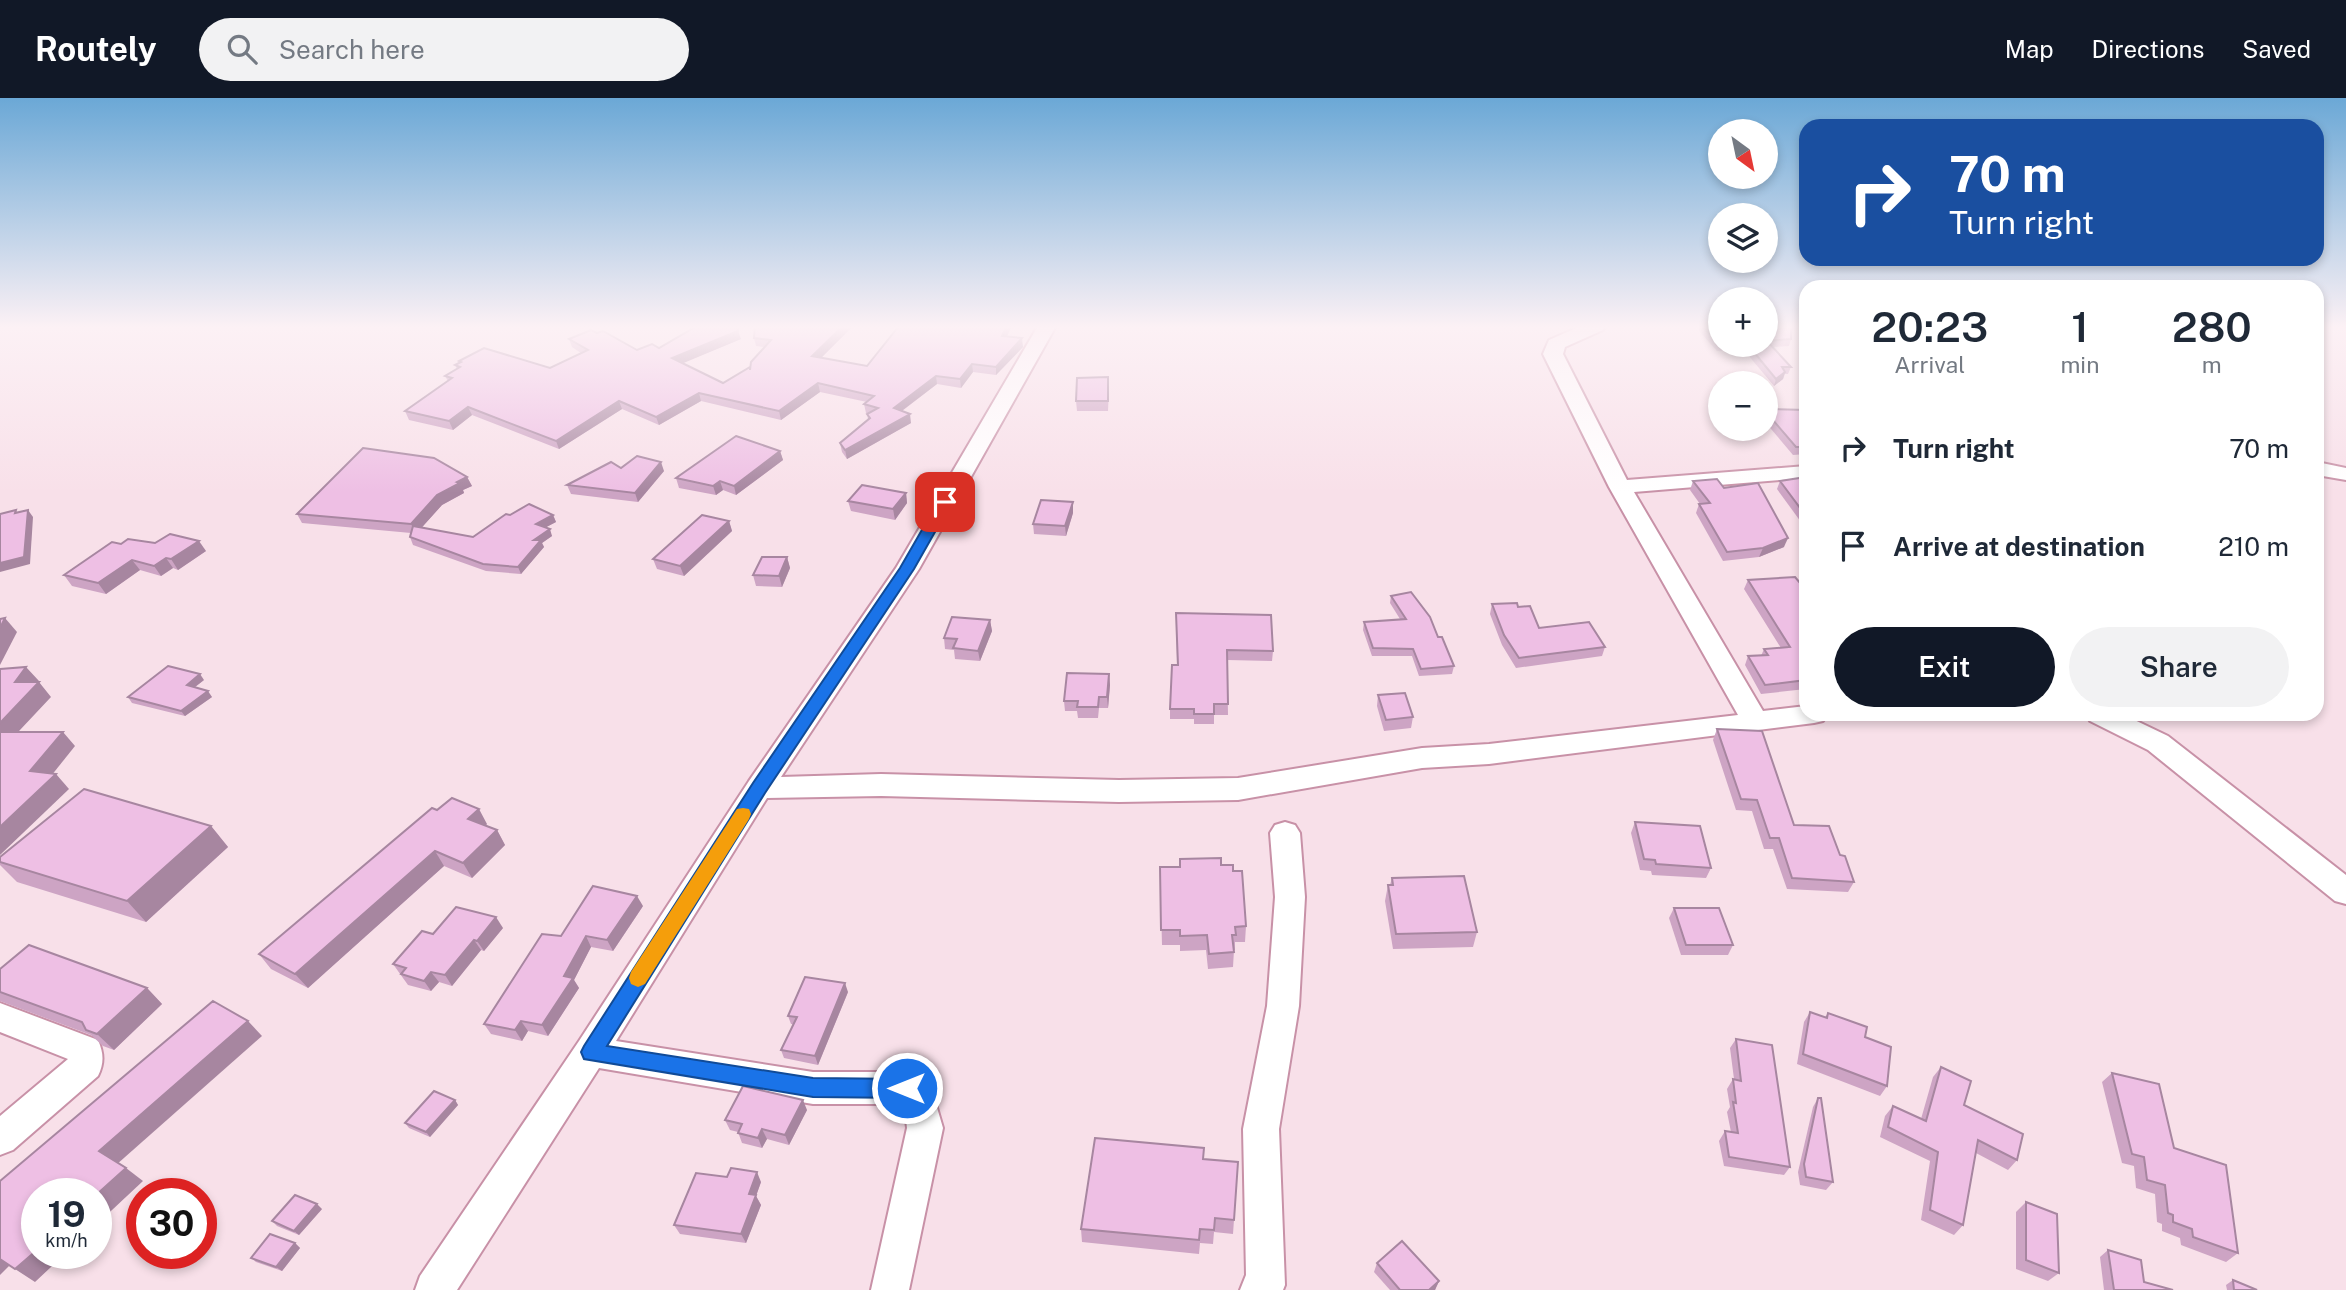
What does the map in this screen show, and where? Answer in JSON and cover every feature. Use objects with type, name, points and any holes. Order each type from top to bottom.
[{"type":"street","points":[[434,1290],[591,1052],[759,788],[907,569],[1015,382]]},
{"type":"street","points":[[1567,382],[1620,487],[1756,722]]},
{"type":"street","points":[[2324,471],[2346,474]]},
{"type":"street","points":[[1620,487],[1799,473]]},
{"type":"street","points":[[759,788],[881,785],[1119,791],[1238,789],[1422,758],[1489,754],[1799,716]]},
{"type":"street","points":[[2113,721],[2158,743],[2346,892]]},
{"type":"street","points":[[1259,1290],[1266,1285],[1261,1129],[1283,1006],[1290,897],[1285,833]]},
{"type":"street","points":[[0,1017],[86,1051],[88,1056],[86,1066],[0,1138]]},
{"type":"street","points":[[591,1052],[813,1088],[907,1088],[921,1105],[925,1128],[890,1290]]},
{"type":"building","points":[[447,382],[929,382],[894,408],[910,414],[845,450],[840,443],[870,418],[867,414],[878,408],[864,404],[874,396],[818,383],[779,411],[699,393],[656,417],[619,401],[556,441],[468,407],[449,421],[405,411]]},
{"type":"building","points":[[1077,382],[1108,382],[1108,401],[1076,401]]},
{"type":"building","points":[[1778,409],[1799,410],[1799,447],[1796,447],[1778,426]]},
{"type":"building","points":[[736,436],[780,451],[734,486],[720,481],[713,486],[676,478]]},
{"type":"building","points":[[363,448],[434,458],[467,477],[437,495],[411,524],[297,514]]},
{"type":"building","points":[[637,456],[661,462],[635,493],[567,485],[611,462],[621,468]]},
{"type":"building","points":[[1799,478],[1799,507],[1780,481]]},
{"type":"building","points":[[1717,479],[1724,488],[1758,483],[1788,538],[1763,548],[1727,552],[1699,504],[1710,503],[1693,481]]},
{"type":"building","points":[[862,485],[906,493],[893,509],[848,501]]},
{"type":"building","points":[[1041,500],[1073,502],[1065,526],[1033,524]]},
{"type":"building","points":[[529,504],[553,515],[536,524],[550,529],[534,540],[541,540],[518,567],[483,564],[410,537],[413,526],[473,537],[506,514],[510,515]]},
{"type":"building","points":[[16,510],[15,513],[28,510],[24,557],[0,563],[0,514]]},
{"type":"building","points":[[702,515],[729,521],[680,566],[653,559]]},
{"type":"building","points":[[170,534],[199,541],[171,559],[166,558],[154,566],[132,560],[98,583],[64,575],[112,542],[121,544],[128,539],[155,543]]},
{"type":"building","points":[[762,557],[787,557],[779,576],[753,575]]},
{"type":"building","points":[[1795,577],[1799,582],[1799,681],[1765,685],[1748,656],[1768,655],[1764,649],[1790,647],[1748,580]]},
{"type":"building","points":[[1411,592],[1430,617],[1438,637],[1442,637],[1454,666],[1421,669],[1413,649],[1373,648],[1364,622],[1406,619],[1391,596]]},
{"type":"building","points":[[1517,603],[1518,607],[1530,606],[1539,628],[1589,622],[1605,647],[1519,658],[1504,635],[1492,604]]},
{"type":"building","points":[[1176,613],[1271,615],[1273,651],[1227,650],[1228,704],[1214,704],[1214,714],[1194,714],[1194,709],[1170,709],[1172,665],[1178,665]]},
{"type":"building","points":[[952,617],[990,620],[978,651],[953,648],[957,639],[944,638]]},
{"type":"building","points":[[168,666],[200,674],[187,685],[208,691],[181,711],[128,697]]},
{"type":"building","points":[[26,667],[15,682],[39,682],[0,723],[0,669]]},
{"type":"building","points":[[1067,673],[1109,674],[1107,697],[1099,697],[1098,707],[1077,707],[1078,701],[1064,701]]},
{"type":"building","points":[[1405,693],[1413,717],[1386,720],[1378,695]]},
{"type":"building","points":[[1717,729],[1762,731],[1794,825],[1829,826],[1840,855],[1845,856],[1854,882],[1792,878],[1779,838],[1770,838],[1757,800],[1741,799]]},
{"type":"building","points":[[0,732],[63,732],[30,771],[56,774],[0,827]]},
{"type":"building","points":[[84,789],[211,826],[127,901],[0,862],[0,857]]},
{"type":"building","points":[[452,798],[479,809],[468,819],[497,830],[463,863],[435,851],[295,974],[259,954],[432,808],[437,810]]},
{"type":"building","points":[[1635,822],[1700,826],[1711,868],[1656,864],[1655,860],[1644,859]]},
{"type":"building","points":[[1221,858],[1221,865],[1233,865],[1233,871],[1242,871],[1246,926],[1235,927],[1236,935],[1232,935],[1234,952],[1209,954],[1207,935],[1180,936],[1180,930],[1161,930],[1160,867],[1180,867],[1180,859]]},
{"type":"building","points":[[1464,876],[1477,932],[1396,934],[1388,885],[1393,885],[1392,878]]},
{"type":"building","points":[[593,886],[637,896],[607,940],[586,936],[564,976],[573,978],[542,1025],[521,1021],[515,1030],[484,1024],[542,934],[561,936]]},
{"type":"building","points":[[456,907],[496,917],[445,975],[431,972],[424,981],[401,974],[406,968],[393,964],[422,931],[433,934]]},
{"type":"building","points":[[1674,908],[1719,908],[1733,945],[1686,945]]},
{"type":"building","points":[[29,945],[147,988],[97,1034],[86,1030],[82,1022],[0,992],[0,969]]},
{"type":"building","points":[[805,977],[845,983],[815,1056],[781,1050],[797,1017],[788,1016]]},
{"type":"building","points":[[213,1001],[248,1021],[99,1151],[126,1168],[112,1181],[112,1178],[21,1178],[21,1264],[15,1269],[0,1259],[0,1181]]},
{"type":"building","points":[[1810,1012],[1827,1018],[1828,1013],[1867,1027],[1865,1037],[1891,1047],[1887,1086],[1803,1054]]},
{"type":"building","points":[[1736,1039],[1772,1045],[1790,1167],[1729,1157],[1725,1131],[1738,1133],[1733,1102],[1736,1103],[1733,1079],[1741,1081]]},
{"type":"building","points":[[1941,1067],[1971,1081],[1964,1105],[2023,1134],[2017,1160],[1978,1140],[1963,1225],[1930,1210],[1938,1152],[1888,1127],[1893,1106],[1926,1121]]},
{"type":"building","points":[[2112,1073],[2159,1084],[2174,1148],[2226,1165],[2238,1253],[2193,1237],[2192,1229],[2173,1222],[2173,1215],[2168,1213],[2165,1185],[2147,1180],[2144,1157],[2132,1154]]},
{"type":"building","points":[[743,1086],[803,1100],[785,1135],[762,1129],[758,1138],[738,1133],[742,1124],[725,1120]]},
{"type":"building","points":[[434,1091],[455,1100],[426,1132],[405,1123]]},
{"type":"building","points":[[1818,1098],[1821,1098],[1833,1182],[1806,1177],[1804,1164]]},
{"type":"building","points":[[1095,1138],[1204,1148],[1203,1159],[1238,1162],[1234,1220],[1215,1218],[1214,1230],[1200,1229],[1199,1240],[1081,1229]]},
{"type":"building","points":[[731,1168],[757,1172],[749,1194],[756,1195],[741,1234],[674,1225],[696,1173],[727,1177]]},
{"type":"building","points":[[295,1195],[317,1204],[294,1231],[272,1221]]},
{"type":"building","points":[[2026,1202],[2057,1214],[2059,1273],[2026,1260]]},
{"type":"building","points":[[270,1234],[295,1243],[276,1267],[251,1258]]},
{"type":"building","points":[[1402,1241],[1439,1281],[1429,1290],[1400,1290],[1377,1263]]},
{"type":"building","points":[[2108,1250],[2141,1260],[2144,1282],[2173,1290],[2114,1290]]},
{"type":"building","points":[[2233,1280],[2257,1290],[2234,1290]]},
{"type":"slow traffic","points":[[638,978],[743,814]]},
{"type":"route","points":[[907,1088],[813,1088],[591,1052],[759,788],[907,569],[945,502]]}]
